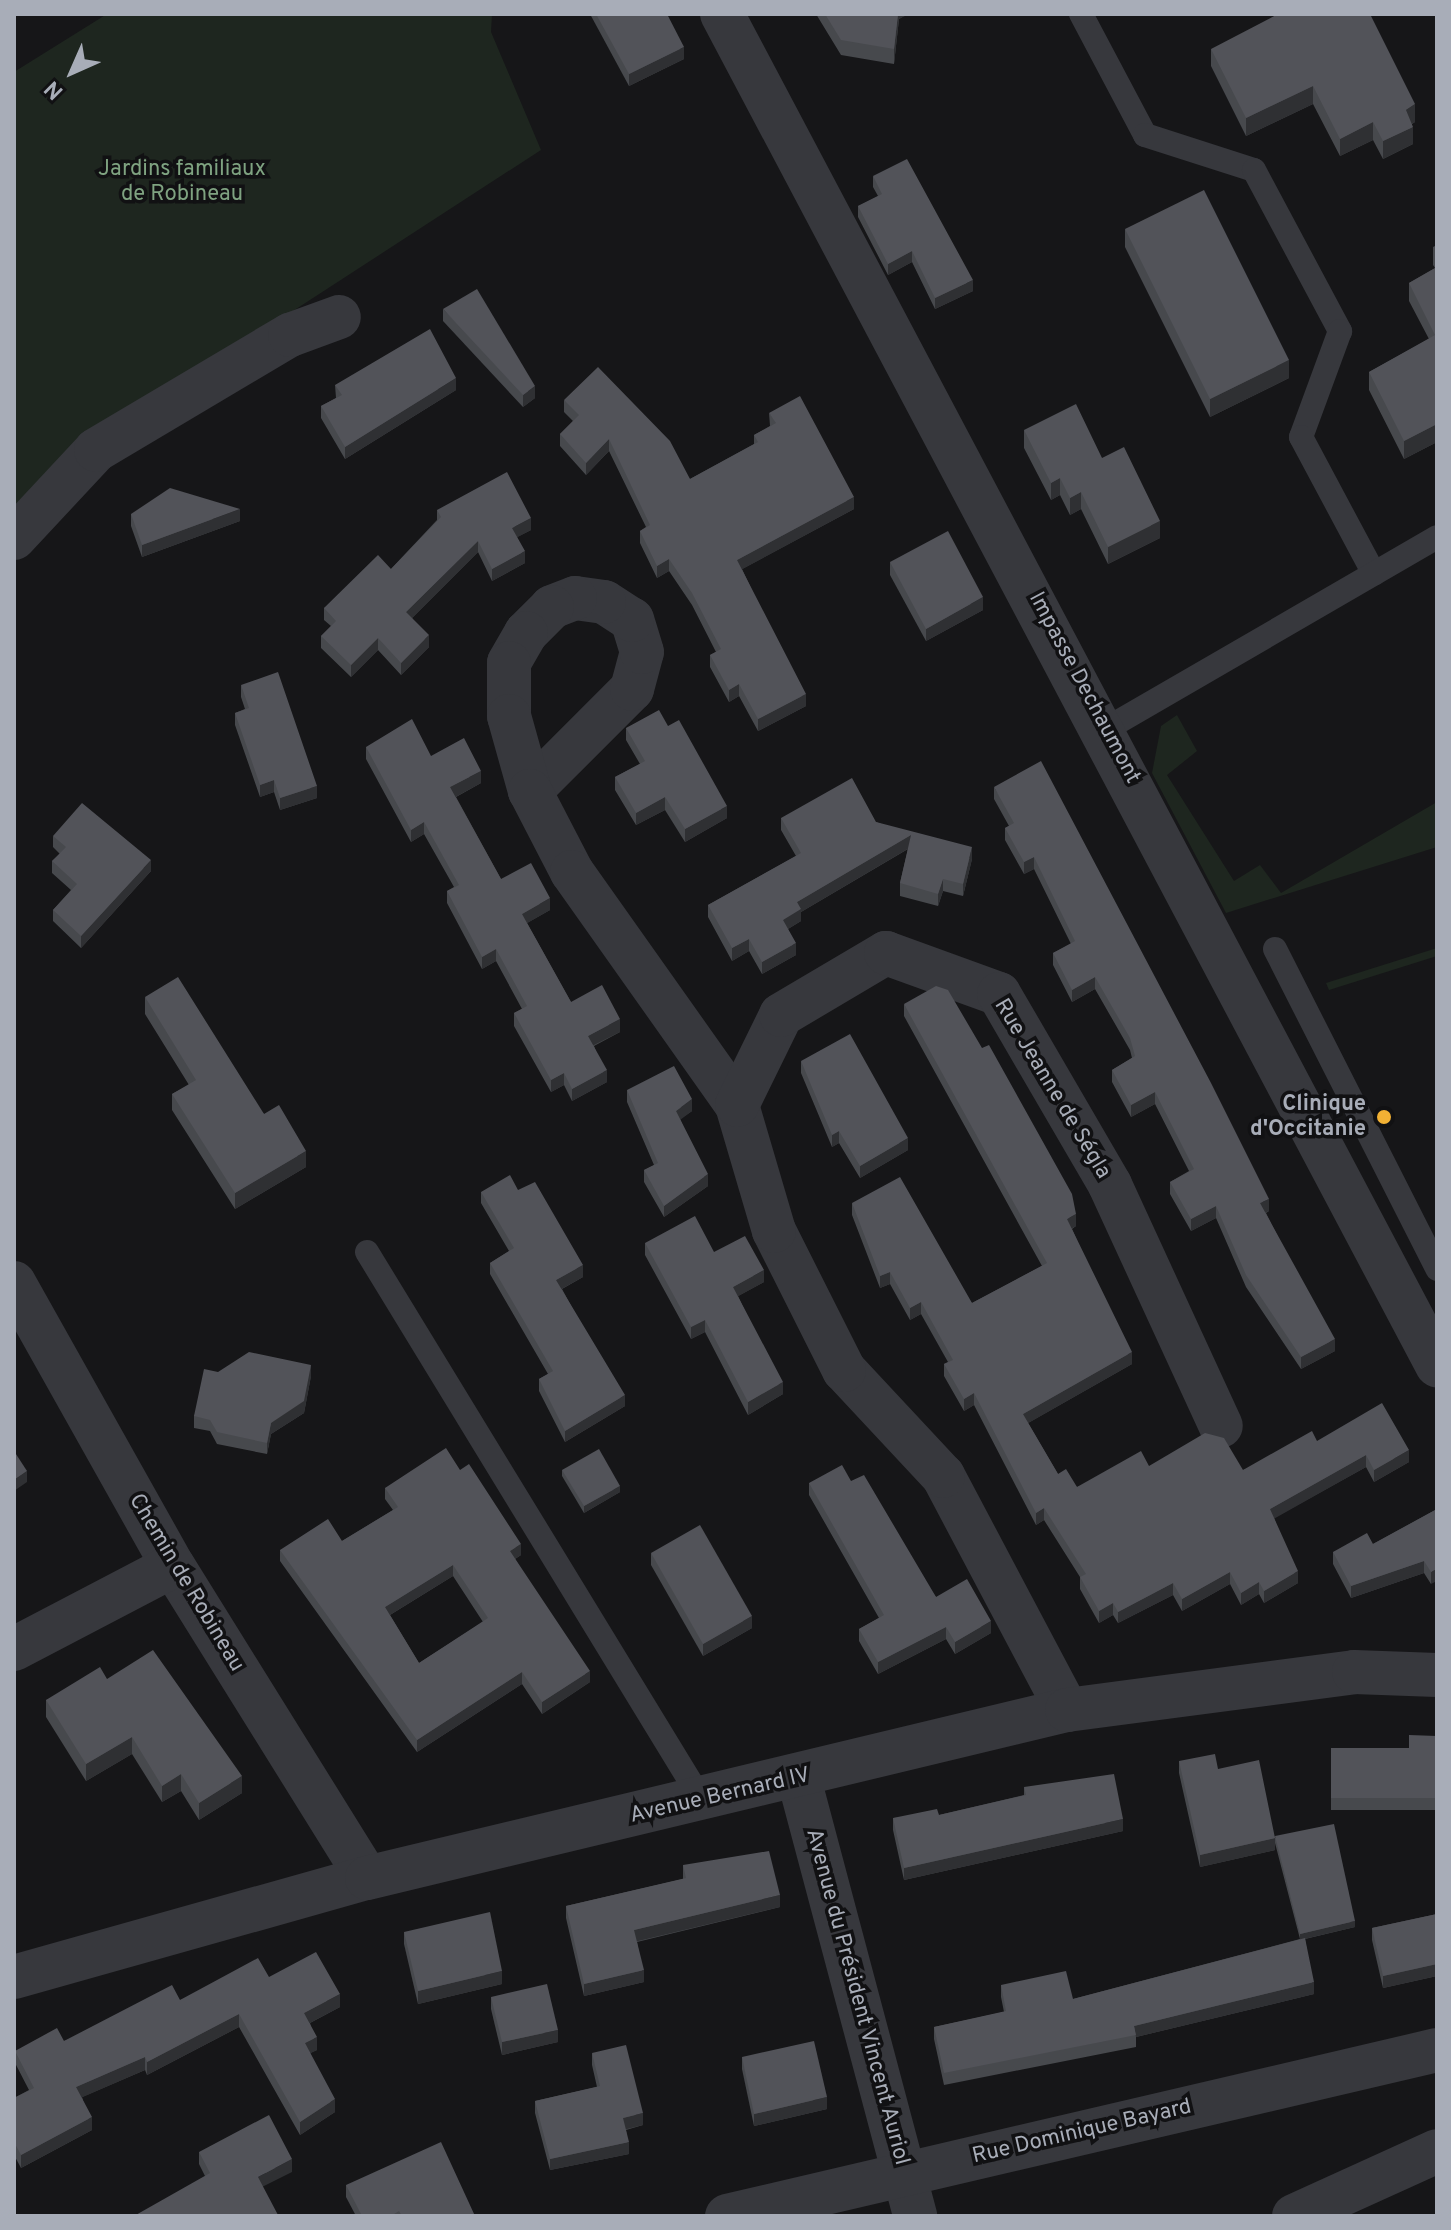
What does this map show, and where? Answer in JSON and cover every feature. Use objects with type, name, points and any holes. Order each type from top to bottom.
[{"type":"street","name":"Impasse Dechaumont","points":[[722,14],[1106,729],[1437,1365]]},
{"type":"street","points":[[14,538],[96,450],[290,335],[339,317]]},
{"type":"street","points":[[530,791],[572,872],[737,1105],[774,1231],[844,1370],[943,1476],[1067,1710]]},
{"type":"street","name":"Rue Jeanne de Ségla","points":[[737,1105],[781,1015],[886,953],[999,994],[1110,1185],[1221,1426]]},
{"type":"street","name":"Chemin de Robineau","points":[[14,1283],[173,1566],[367,1878]]},
{"type":"street","points":[[14,1649],[173,1566]]},
{"type":"street","name":"Avenue Bernard IV","points":[[14,1977],[367,1878],[799,1779],[1067,1710],[1354,1672],[1437,1675]]},
{"type":"street","name":"Avenue du Président Vincent Auriol","points":[[799,1779],[915,2216]]},
{"type":"street","name":"Rue Dominique Bayard","points":[[727,2216],[1437,2050]]},
{"type":"street","points":[[1294,2216],[1437,2151]]},
{"type":"lane","points":[[1081,14],[1145,135],[1254,170],[1340,331],[1301,437],[1374,574]]},
{"type":"lane","points":[[1106,729],[1437,537]]},
{"type":"lane","points":[[1275,949],[1437,1269]]},
{"type":"lane","points":[[367,1252],[701,1799]]},
{"type":"green space","name":"Jardins familiaux de Robineau","points":[[107,14],[492,14],[491,32],[541,150],[256,335],[14,513],[14,72]]},
{"type":"green space","points":[[1177,715],[1197,751],[1167,775],[1234,881],[1260,865],[1281,893],[1437,802],[1437,847],[1226,913],[1152,773],[1161,726]]},
{"type":"green space","points":[[1437,948],[1437,956],[1329,990],[1326,983]]},
{"type":"building","points":[[596,14],[667,14],[684,47],[629,74]]},
{"type":"building","points":[[825,14],[898,14],[894,49],[841,40]]},
{"type":"building","points":[[1278,14],[1370,14],[1415,104],[1406,110],[1413,127],[1383,141],[1373,122],[1340,139],[1313,86],[1246,118],[1211,49]]},
{"type":"building","points":[[907,159],[973,280],[935,298],[912,251],[888,264],[858,206],[882,194],[873,176]]},
{"type":"building","points":[[1204,190],[1289,360],[1210,399],[1125,229]]},
{"type":"building","points":[[1437,267],[1437,424],[1404,441],[1369,372],[1435,335],[1409,283]]},
{"type":"building","points":[[477,289],[535,386],[523,395],[443,309]]},
{"type":"building","points":[[430,329],[456,378],[345,447],[321,406],[342,395],[335,385]]},
{"type":"building","points":[[598,367],[670,441],[690,479],[758,442],[754,435],[776,423],[769,413],[800,396],[854,497],[737,560],[806,694],[758,719],[739,684],[729,690],[710,655],[721,649],[692,593],[669,559],[657,566],[640,531],[650,525],[609,439],[586,463],[560,434],[579,415],[564,400]]},
{"type":"building","points":[[1076,404],[1102,458],[1124,447],[1160,521],[1108,547],[1081,492],[1070,498],[1060,478],[1051,483],[1024,430]]},
{"type":"building","points":[[507,472],[531,518],[512,528],[525,551],[492,569],[478,541],[406,612],[429,635],[401,663],[378,638],[351,665],[321,636],[336,621],[324,608],[378,555],[391,569],[441,517],[437,510]]},
{"type":"building","points":[[170,488],[240,509],[142,545],[131,514]]},
{"type":"building","points":[[948,531],[983,597],[926,629],[890,562]]},
{"type":"building","points":[[278,672],[317,786],[280,798],[274,780],[260,785],[235,713],[249,708],[241,685]]},
{"type":"building","points":[[659,710],[668,726],[679,720],[727,806],[685,829],[665,797],[636,813],[615,777],[645,761],[626,728]]},
{"type":"building","points":[[412,719],[431,756],[464,738],[481,771],[450,787],[501,879],[531,863],[550,898],[522,914],[571,1002],[602,985],[620,1019],[588,1036],[607,1070],[572,1089],[564,1073],[551,1080],[514,1013],[527,1006],[496,949],[482,957],[447,891],[459,885],[424,822],[411,830],[366,747]]},
{"type":"building","points":[[1041,761],[1211,1083],[1269,1199],[1260,1203],[1335,1339],[1301,1357],[1246,1275],[1216,1206],[1191,1219],[1170,1182],[1194,1169],[1155,1092],[1131,1105],[1112,1070],[1135,1056],[1130,1038],[1095,977],[1072,990],[1053,953],[1075,941],[1034,857],[1024,862],[1005,828],[1014,823],[994,787]]},
{"type":"building","points":[[852,778],[876,822],[972,847],[963,884],[943,879],[938,894],[900,883],[911,835],[797,902],[801,909],[783,920],[796,943],[762,962],[749,939],[732,948],[708,905],[801,853],[781,818]]},
{"type":"building","points":[[82,803],[151,860],[81,936],[53,910],[77,884],[52,861],[66,847],[53,836]]},
{"type":"building","points":[[178,977],[264,1114],[279,1105],[306,1151],[235,1193],[172,1094],[196,1080],[145,997]]},
{"type":"building","points":[[936,986],[948,990],[982,1048],[989,1045],[1072,1194],[1076,1214],[1067,1219],[1132,1352],[1023,1414],[1058,1474],[1066,1469],[1077,1487],[1141,1451],[1149,1466],[1205,1433],[1224,1438],[1243,1470],[1312,1431],[1317,1441],[1382,1403],[1409,1450],[1374,1470],[1366,1455],[1270,1509],[1298,1571],[1264,1591],[1259,1582],[1241,1593],[1230,1572],[1182,1599],[1173,1583],[1118,1612],[1113,1603],[1099,1611],[1080,1577],[1086,1574],[1044,1508],[1036,1513],[974,1393],[964,1399],[944,1364],[953,1360],[921,1302],[910,1308],[890,1272],[880,1276],[852,1203],[900,1177],[972,1303],[1047,1263],[904,1004]]},
{"type":"building","points":[[850,1034],[908,1138],[860,1166],[839,1131],[832,1135],[801,1061]]},
{"type":"building","points":[[674,1066],[692,1099],[676,1111],[708,1174],[664,1206],[644,1170],[658,1163],[627,1090]]},
{"type":"building","points":[[510,1175],[518,1190],[535,1182],[583,1265],[556,1280],[625,1395],[565,1431],[539,1379],[553,1371],[490,1263],[514,1248],[481,1192]]},
{"type":"building","points":[[695,1216],[714,1252],[745,1236],[764,1270],[733,1287],[783,1382],[748,1402],[705,1320],[691,1327],[645,1243]]},
{"type":"building","points":[[249,1352],[311,1365],[304,1401],[271,1423],[267,1443],[217,1432],[210,1420],[194,1416],[204,1369],[218,1372]]},
{"type":"building","points":[[446,1448],[460,1470],[469,1464],[521,1544],[510,1551],[590,1671],[542,1702],[522,1672],[417,1740],[280,1550],[328,1519],[342,1541],[398,1507],[385,1488]],"holes":[[[453,1565],[488,1618],[419,1663],[385,1607]]]},
{"type":"building","points":[[599,1449],[620,1486],[584,1506],[562,1470]]},
{"type":"building","points":[[14,1451],[27,1471],[14,1480]]},
{"type":"building","points":[[842,1465],[851,1481],[864,1475],[936,1597],[967,1579],[991,1621],[955,1642],[946,1627],[878,1662],[859,1629],[884,1615],[809,1483]]},
{"type":"building","points":[[1437,1509],[1437,1569],[1431,1572],[1424,1561],[1351,1586],[1333,1552],[1367,1533],[1373,1544]]},
{"type":"building","points":[[700,1525],[752,1616],[703,1644],[651,1553]]},
{"type":"building","points":[[153,1650],[242,1776],[199,1803],[181,1774],[162,1786],[132,1737],[86,1764],[46,1700],[100,1667],[107,1679]]},
{"type":"building","points":[[1409,1735],[1437,1736],[1437,1798],[1331,1798],[1331,1748],[1409,1748]]},
{"type":"building","points":[[1215,1754],[1218,1769],[1259,1760],[1275,1838],[1200,1855],[1179,1761]]},
{"type":"building","points":[[1114,1774],[1123,1819],[904,1868],[893,1818],[937,1809],[939,1815],[1026,1795],[1024,1787]]},
{"type":"building","points":[[1334,1824],[1355,1921],[1300,1934],[1275,1836]]},
{"type":"building","points":[[769,1851],[780,1895],[634,1930],[644,1970],[584,1984],[566,1906],[686,1878],[683,1865]]},
{"type":"building","points":[[490,1912],[502,1971],[418,1991],[404,1932]]},
{"type":"building","points":[[1437,1914],[1437,1964],[1383,1976],[1372,1928]]},
{"type":"building","points":[[1305,1938],[1314,1982],[1134,2026],[1136,2035],[944,2073],[934,2027],[1006,2011],[1001,1985],[1066,1971],[1073,1999]]},
{"type":"building","points":[[316,1952],[340,1994],[304,2013],[317,2037],[305,2043],[335,2099],[300,2122],[239,2014],[147,2062],[145,2057],[76,2087],[92,2117],[21,2155],[14,2142],[14,2098],[34,2088],[15,2051],[57,2028],[64,2041],[172,1985],[180,2000],[258,1958],[269,1977]]},
{"type":"building","points":[[547,1984],[558,2030],[502,2042],[491,1997]]},
{"type":"building","points":[[814,2041],[827,2097],[754,2114],[742,2057]]},
{"type":"building","points":[[626,2045],[643,2113],[623,2118],[629,2142],[550,2159],[535,2101],[600,2086],[592,2053]]},
{"type":"building","points":[[269,2115],[292,2159],[258,2177],[278,2215],[134,2216],[210,2173],[199,2152]]},
{"type":"building","points":[[441,2142],[475,2216],[402,2216],[399,2211],[391,2216],[362,2216],[346,2185]]},
{"type":"place","name":"Clinique d'Occitanie","points":[[1384,1117]]}]
